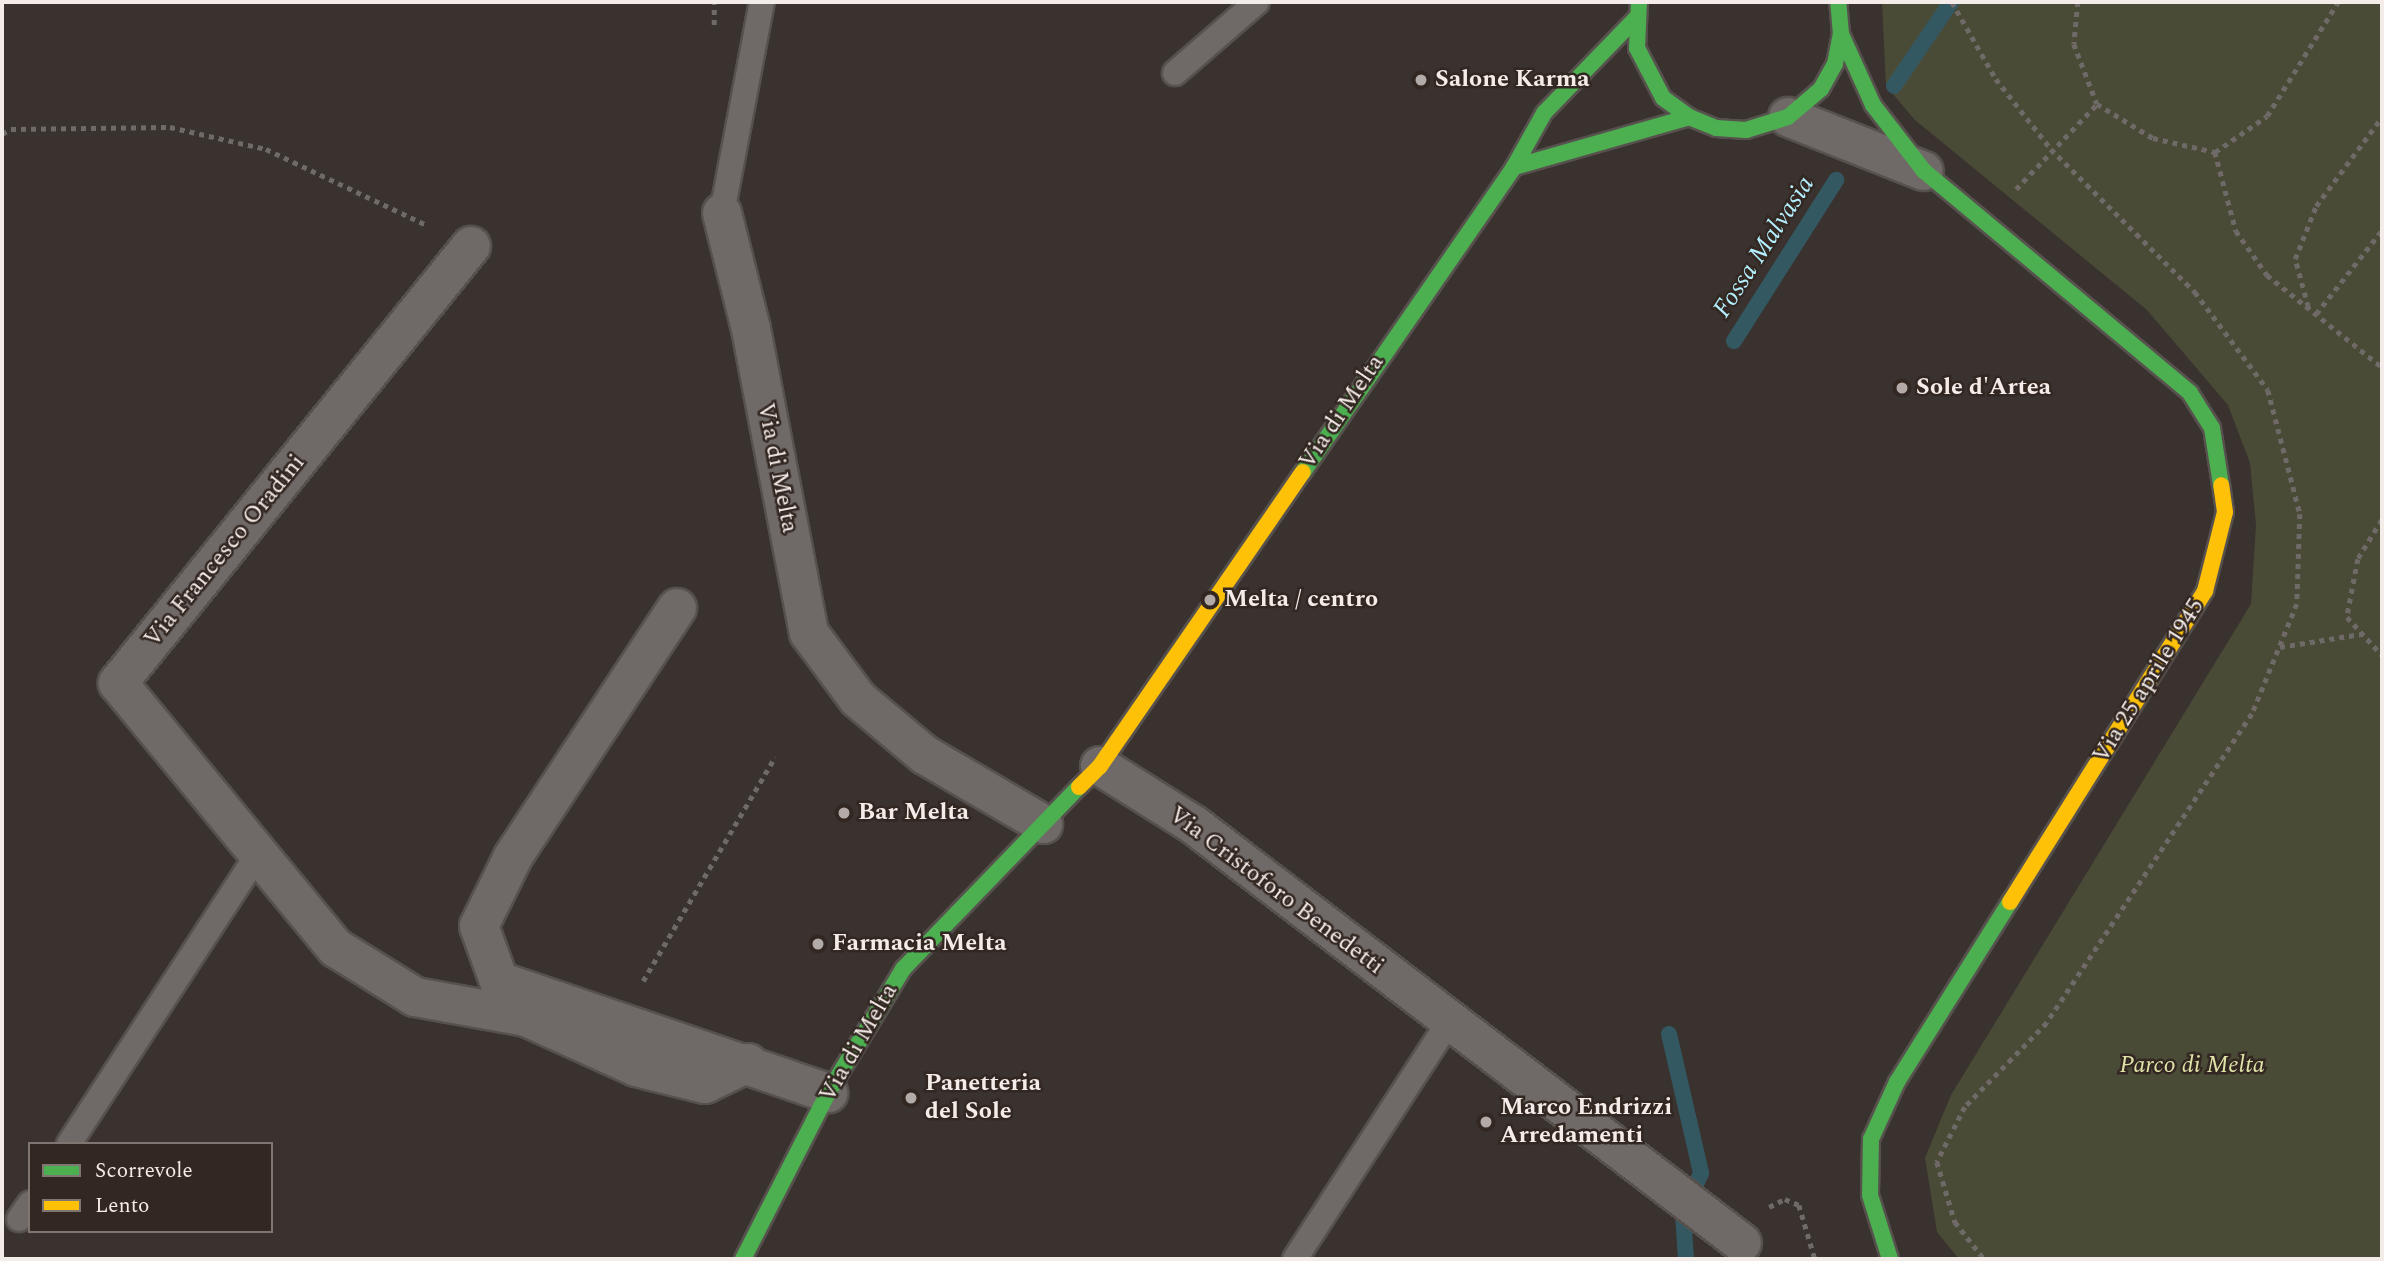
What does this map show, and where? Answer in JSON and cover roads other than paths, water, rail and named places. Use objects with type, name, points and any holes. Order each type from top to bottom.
[{"type":"street","name":"Via di Melta","points":[[1637,10],[1637,48],[1648,75],[1663,98],[1689,117],[1716,128],[1746,130],[1788,117],[1821,89],[1835,64],[1841,34],[1838,2]]},
{"type":"street","name":"Via di Melta","points":[[743,1259],[828,1093],[903,969],[1100,766],[1514,167],[1544,113],[1637,10]]},
{"type":"street","name":"Via 25 aprile 1945","points":[[1841,34],[1873,105],[1924,172],[2190,393],[2212,428],[2225,512],[2205,591],[1897,1082],[1871,1139],[1870,1195],[1890,1259]]},
{"type":"street","points":[[1514,167],[1689,117]]},
{"type":"street","name":"Via 25 aprile 1945","points":[[1788,117],[1924,172]]},
{"type":"street","name":"Via di Melta","points":[[722,213],[751,329],[809,633],[858,699],[925,755],[1044,824]]},
{"type":"street","name":"Via Francesco Oradini","points":[[471,246],[118,683],[336,948],[415,997],[526,1017],[636,1067],[705,1084],[748,1063]]},
{"type":"street","points":[[677,608],[513,857],[479,926],[499,981],[748,1063],[828,1093]]},
{"type":"street","name":"Via Cristoforo Benedetti","points":[[1100,766],[1194,825],[1448,1023],[1742,1243]]},
{"type":"lane","name":"Via di Melta","points":[[722,213],[762,2]]},
{"type":"lane","points":[[1174,73],[1258,2]]},
{"type":"lane","points":[[70,1142],[258,854]]},
{"type":"lane","points":[[1295,1259],[1448,1023]]},
{"type":"waterway","name":"Fossa Malvasia","points":[[1894,86],[1951,2]]},
{"type":"waterway","name":"Fossa Malvasia","points":[[1734,341],[1836,180]]},
{"type":"waterway","name":"Fossa Malvasia","points":[[1669,1034],[1701,1173],[1683,1214],[1686,1259]]},
{"type":"place","name":"Salone Karma","points":[[1421,80]]},
{"type":"place","name":"Sole d'Artea","points":[[1902,388]]},
{"type":"place","name":"Melta / centro","points":[[1210,600]]},
{"type":"place","name":"Bar Melta","points":[[844,813]]},
{"type":"place","name":"Farmacia Melta","points":[[818,944]]},
{"type":"place","name":"Panetteria del Sole","points":[[911,1098]]},
{"type":"place","name":"Marco Endrizzi Arredamenti","points":[[1486,1122]]},
{"type":"park label","name":"Parco di Melta","points":[[2192,1066]]}]
